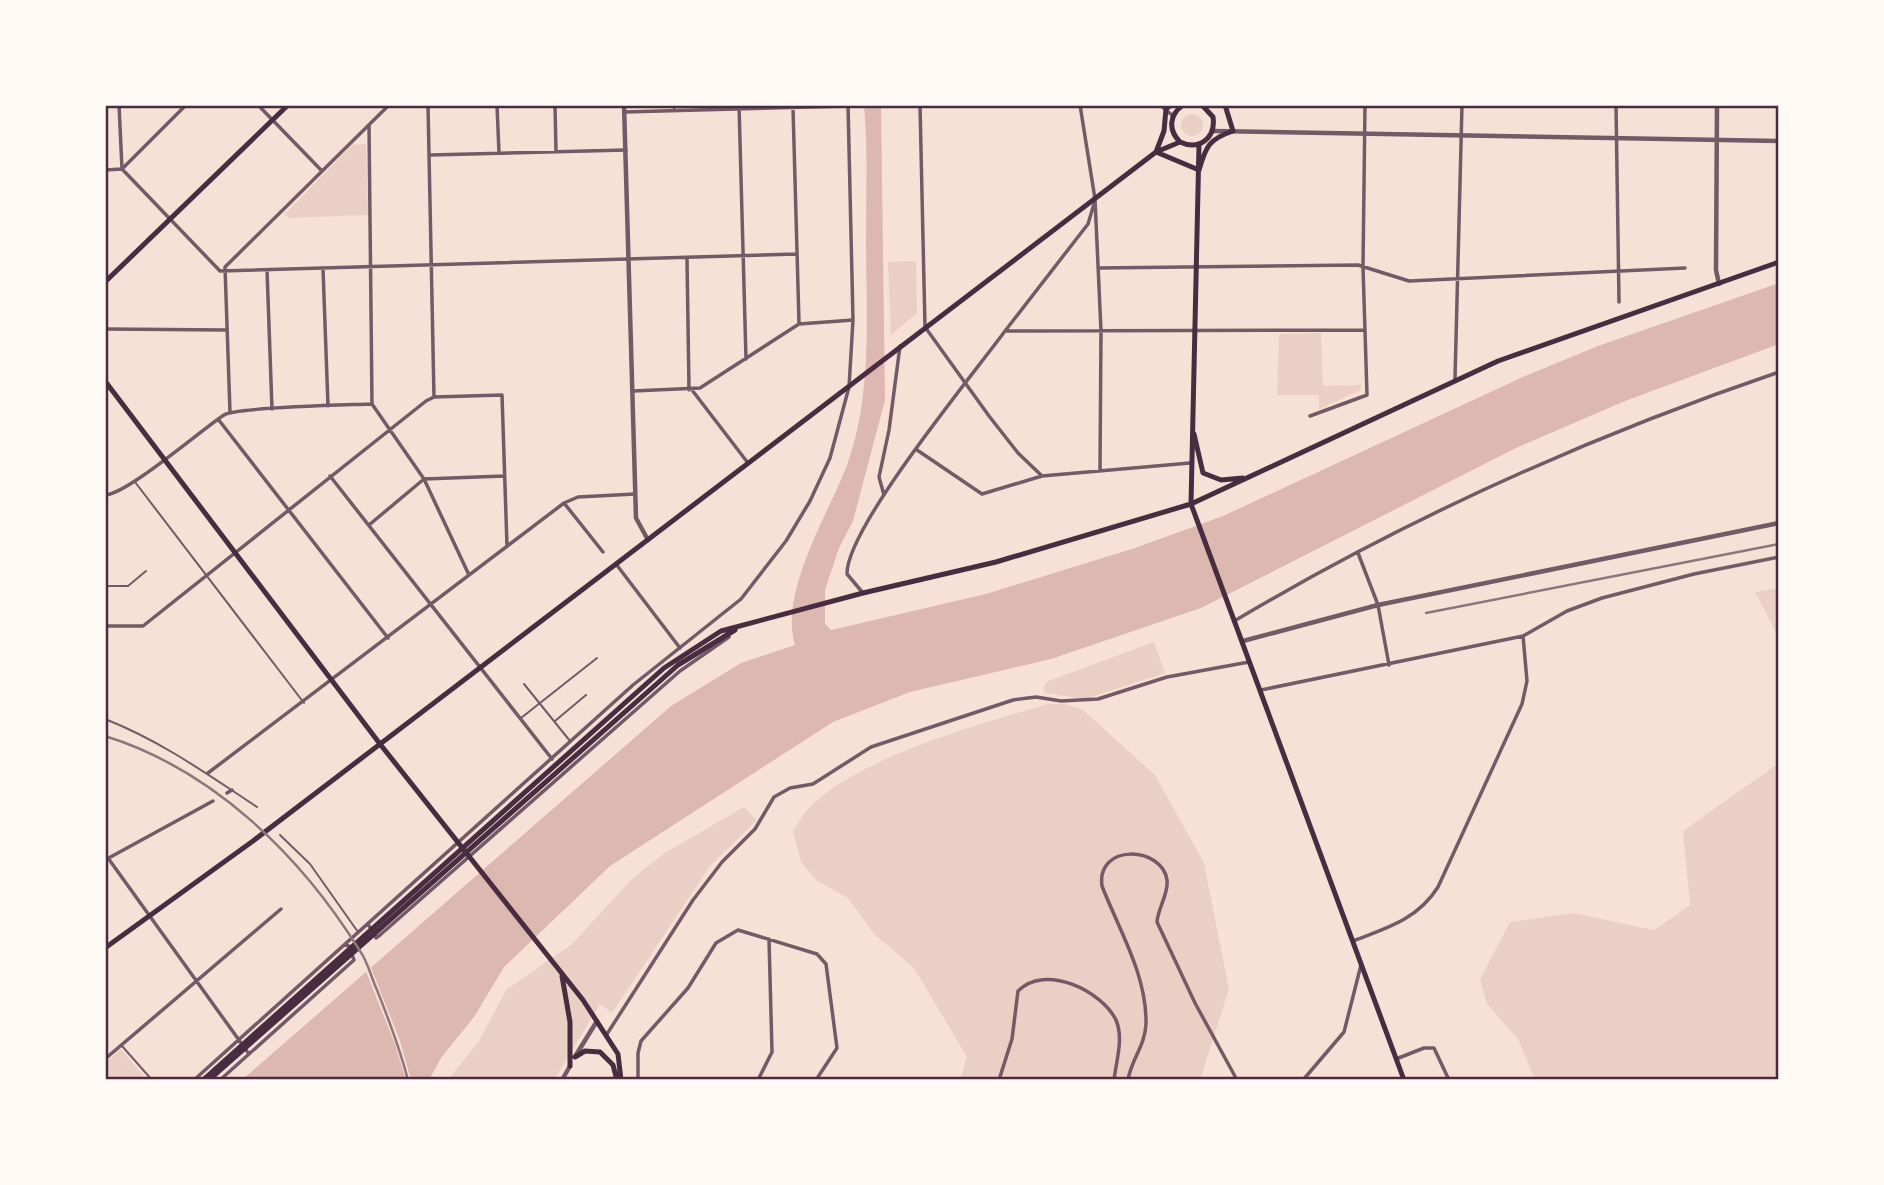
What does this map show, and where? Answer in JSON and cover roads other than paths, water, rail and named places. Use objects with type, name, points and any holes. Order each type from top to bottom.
[{"type":"main road","points":[[107,280],[288,105]]},
{"type":"main road","points":[[1180,142],[1172,130],[1173,116],[1183,105]]},
{"type":"main road","points":[[1199,170],[1203,154],[1215,137],[1233,131],[1225,105]]},
{"type":"main road","points":[[1156,152],[1162,137],[1165,106]]},
{"type":"main road","points":[[1205,106],[1213,117],[1213,131],[1199,145],[1191,504],[1195,521],[1236,620],[1404,1080]]},
{"type":"main road","points":[[105,948],[380,744],[1156,152],[1180,142],[1199,145]]},
{"type":"main road","points":[[1156,152],[1199,170]]},
{"type":"main road","points":[[209,1080],[664,668],[705,639],[855,595],[1009,559],[1191,504],[1455,379],[1779,262]]},
{"type":"main road","points":[[105,381],[166,457],[380,744],[597,1020],[620,1061],[619,1080]]},
{"type":"main road","points":[[1192,424],[1203,473],[1221,480],[1250,478]]},
{"type":"main road","points":[[202,1080],[582,745],[678,665],[744,626]]},
{"type":"main road","points":[[561,973],[570,1022],[570,1066]]},
{"type":"main road","points":[[575,1057],[585,1051],[600,1052],[613,1065],[619,1080]]},
{"type":"street","points":[[119,105],[122,169],[220,271],[797,254]]},
{"type":"street","points":[[105,170],[122,169],[186,105]]},
{"type":"street","points":[[258,105],[322,171]]},
{"type":"street","points":[[230,412],[225,267],[390,105]]},
{"type":"street","points":[[428,105],[434,397]]},
{"type":"street","points":[[497,105],[499,153]]},
{"type":"street","points":[[555,105],[556,152]]},
{"type":"street","points":[[624,105],[636,518],[648,540]]},
{"type":"street","points":[[920,105],[925,327],[965,386],[1018,453],[1042,476]]},
{"type":"street","points":[[1080,105],[1095,198],[1101,331],[1100,471]]},
{"type":"street","points":[[1310,416],[1367,395],[1363,267],[1365,105]]},
{"type":"street","points":[[1455,379],[1462,105]]},
{"type":"street","points":[[1616,105],[1619,302]]},
{"type":"street","points":[[1717,105],[1716,270],[1719,284]]},
{"type":"street","points":[[194,1080],[571,741],[741,598],[786,541],[810,501],[830,458],[849,387],[853,320],[848,106],[624,112]]},
{"type":"street","points":[[1165,106],[1173,116]]},
{"type":"street","points":[[739,108],[746,359]]},
{"type":"street","points":[[793,108],[799,324]]},
{"type":"street","points":[[369,125],[372,404],[425,479],[469,575]]},
{"type":"street","points":[[1213,131],[1779,141]]},
{"type":"street","points":[[430,155],[625,150]]},
{"type":"street","points":[[863,593],[847,574],[849,555],[884,495],[1088,224],[1095,198]]},
{"type":"street","points":[[687,259],[690,390],[748,463]]},
{"type":"street","points":[[1098,268],[1363,267],[1401,280],[1685,268]]},
{"type":"street","points":[[323,269],[328,407]]},
{"type":"street","points":[[267,270],[272,409]]},
{"type":"street","points":[[631,391],[690,390],[706,385],[799,324],[853,320]]},
{"type":"street","points":[[105,329],[227,330]]},
{"type":"street","points":[[1005,331],[1364,330]]},
{"type":"street","points":[[884,495],[879,477],[889,430],[900,346]]},
{"type":"street","points":[[1236,620],[1358,552],[1551,461],[1672,410],[1779,372]]},
{"type":"street","points":[[105,626],[143,626],[388,429],[434,397],[502,395],[507,546]]},
{"type":"street","points":[[105,495],[116,493],[230,412],[372,404]]},
{"type":"street","points":[[218,419],[388,638]]},
{"type":"street","points":[[917,450],[982,494],[1042,476],[1190,463]]},
{"type":"street","points":[[330,476],[552,759]]},
{"type":"street","points":[[369,525],[425,479],[505,476]]},
{"type":"street","points":[[208,773],[432,606],[564,503],[578,497],[635,494]]},
{"type":"street","points":[[564,503],[603,552]]},
{"type":"street","points":[[1243,641],[1378,605],[1779,523]]},
{"type":"street","points":[[1358,552],[1378,605],[1390,665]]},
{"type":"street","points":[[1261,690],[1523,636],[1567,611],[1602,598],[1694,574],[1779,557]]},
{"type":"street","points":[[616,564],[680,648]]},
{"type":"street","points":[[368,924],[376,938],[680,671],[744,626]]},
{"type":"street","points":[[1353,941],[1412,916],[1424,906],[1438,887],[1522,704],[1527,681],[1523,636]]},
{"type":"street","points":[[664,668],[680,648]]},
{"type":"street","points":[[607,1034],[693,901],[722,862],[755,829],[774,797],[790,788],[813,784],[846,760],[883,743],[1013,700],[1036,697],[1061,701],[1098,699],[1167,677],[1251,662]]},
{"type":"street","points":[[213,801],[107,859],[198,980],[249,1054]]},
{"type":"street","points":[[1128,1080],[1146,1024],[1142,992],[1132,957],[1102,886],[1100,874],[1102,868],[1123,854],[1139,853],[1164,870],[1168,881],[1157,909],[1157,922],[1195,1003],[1237,1080]]},
{"type":"street","points":[[105,1059],[281,909]]},
{"type":"street","points":[[638,1080],[641,1041],[688,988],[716,943],[738,930],[817,954],[826,964],[837,1048],[816,1080]]},
{"type":"street","points":[[758,1080],[772,1052],[769,939]]},
{"type":"street","points":[[220,1080],[354,960],[349,946],[345,945]]},
{"type":"street","points":[[1303,1080],[1344,1032],[1361,963]]},
{"type":"street","points":[[999,1080],[1012,1039],[1018,991],[1034,979],[1047,978],[1071,983],[1109,1010],[1119,1032],[1115,1080]]},
{"type":"street","points":[[562,1080],[597,1020]]},
{"type":"street","points":[[1396,1059],[1424,1048],[1434,1048],[1449,1080]]},
{"type":"lane","points":[[673,105],[675,112]]},
{"type":"lane","points":[[134,481],[304,703]]},
{"type":"lane","points":[[105,586],[128,586],[146,571]]},
{"type":"lane","points":[[520,718],[597,658]]},
{"type":"lane","points":[[524,684],[571,741]]},
{"type":"lane","points":[[554,722],[586,695]]},
{"type":"lane","points":[[105,719],[145,735],[208,773],[230,791],[257,807]]},
{"type":"lane","points":[[280,835],[313,868],[358,933]]},
{"type":"lane","points":[[121,1045],[152,1080]]},
{"type":"railway","points":[[1426,613],[1779,544]]},
{"type":"railway","points":[[105,736],[145,751],[218,794],[282,850],[311,882],[365,960],[408,1080]]}]
